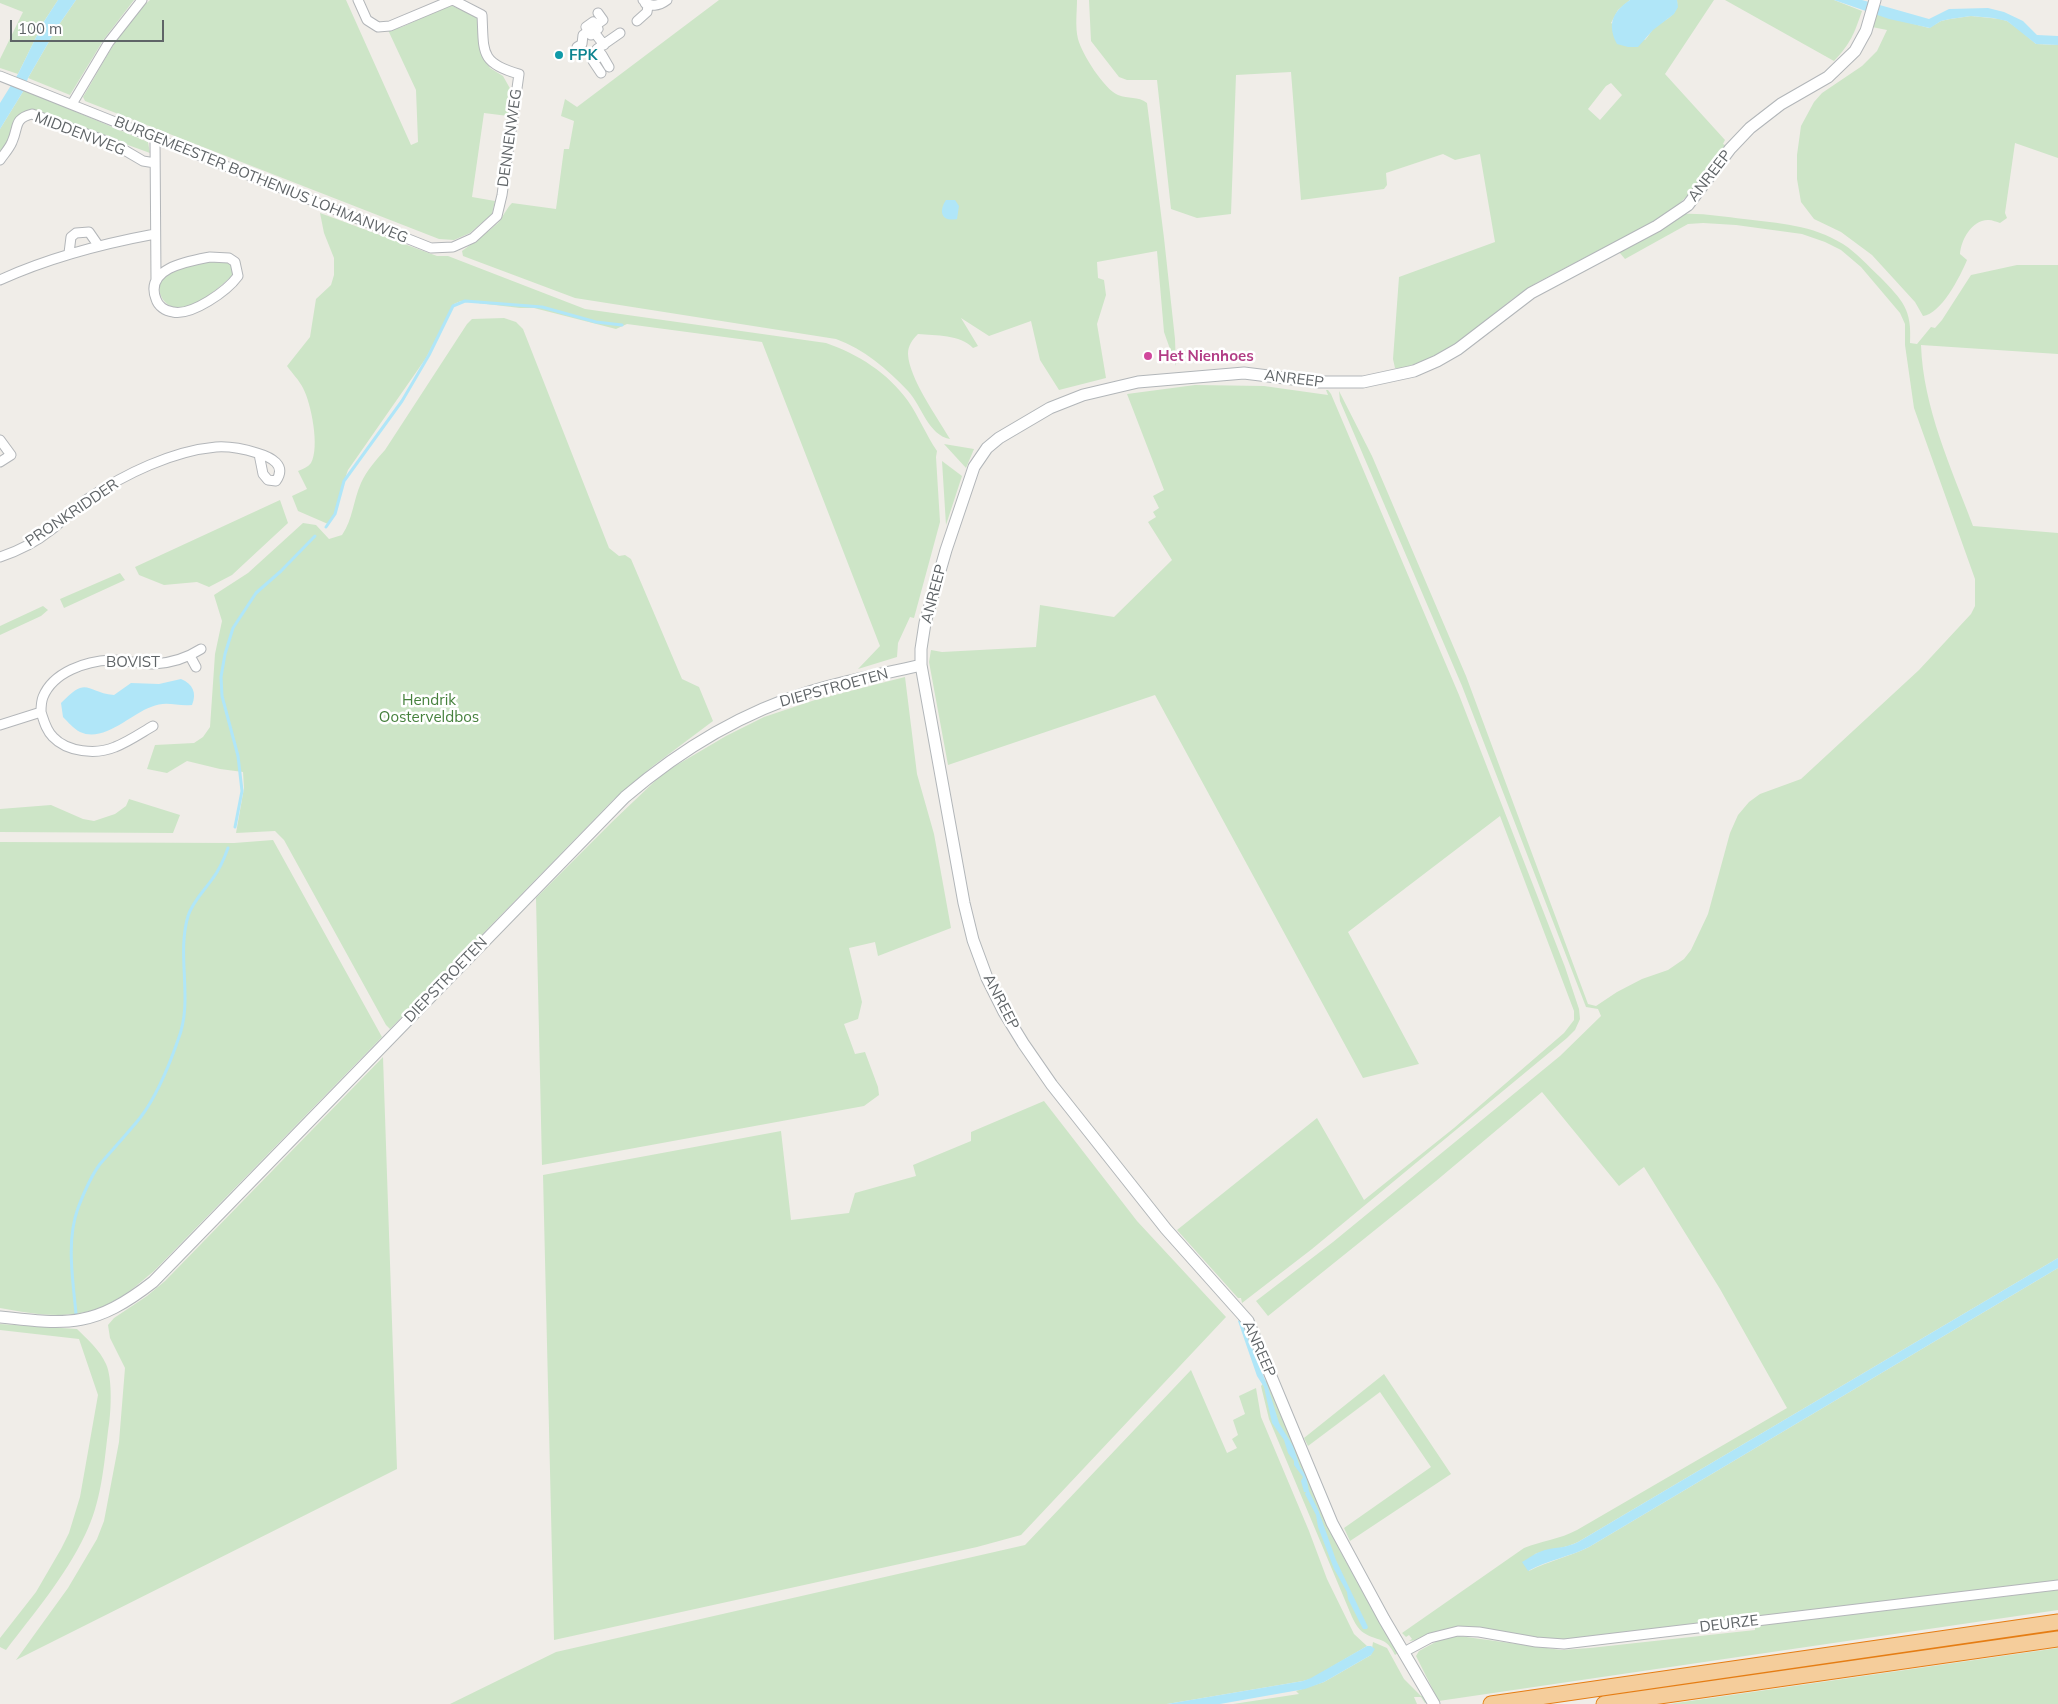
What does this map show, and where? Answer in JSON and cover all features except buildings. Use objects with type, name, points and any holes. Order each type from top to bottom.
[{"type":"highway","points":[[1491,1704],[2058,1622]]},
{"type":"highway","points":[[1604,1704],[2058,1638]]},
{"type":"street","points":[[72,104],[109,42],[142,0]]},
{"type":"street","name":"DENNENWEG","points":[[358,0],[367,20],[378,28],[390,26],[453,0],[482,15],[484,50],[492,63],[501,69],[519,74],[502,195]]},
{"type":"street","points":[[644,1],[649,5],[659,5],[667,0]]},
{"type":"street","name":"ANREEP","points":[[1434,1704],[1384,1619],[1332,1523],[1248,1321],[1166,1229],[1052,1085],[1018,1036],[995,994],[973,940],[964,903],[921,666],[921,649],[925,623],[946,550],[974,467],[987,448],[998,438],[1050,408],[1083,395],[1138,382],[1244,373],[1325,382],[1363,382],[1414,371],[1437,361],[1458,349],[1531,292],[1657,226],[1688,205],[1730,149],[1750,128],[1781,104],[1828,77],[1855,51],[1861,41],[1875,0]]},
{"type":"street","points":[[637,21],[647,12],[648,6],[644,1]]},
{"type":"street","points":[[578,47],[582,44],[583,35],[598,23],[604,45]]},
{"type":"street","points":[[610,67],[597,49],[620,33]]},
{"type":"street","points":[[601,73],[593,61],[602,56]]},
{"type":"street","name":"BURGEMEESTER BOTHENIUS LOHMANWEG","points":[[0,76],[430,248],[453,247],[473,238],[497,216],[502,195]]},
{"type":"street","name":"MIDDENWEG","points":[[0,160],[12,142],[18,122],[23,116],[32,114],[114,144],[143,161],[155,163]]},
{"type":"street","points":[[155,138],[154,234],[156,279],[153,288],[160,307],[173,312],[184,312],[225,290],[238,276],[238,270],[235,262],[229,258],[210,257],[185,262],[170,268],[156,279]]},
{"type":"street","points":[[69,253],[71,237],[76,233],[89,232],[98,245]]},
{"type":"street","points":[[0,280],[69,253],[154,234]]},
{"type":"street","points":[[0,440],[11,455],[0,462]]},
{"type":"street","name":"PRONKRIDDER","points":[[0,557],[37,540],[88,498],[158,462],[199,450],[218,447],[244,449],[259,454]]},
{"type":"street","name":"BOVIST","points":[[41,712],[42,699],[48,687],[56,678],[88,663],[112,660],[153,664],[190,656],[201,649]]},
{"type":"street","points":[[190,656],[196,667]]},
{"type":"street","name":"DIEPSTROETEN","points":[[0,1317],[47,1322],[87,1319],[103,1314],[120,1305],[153,1282],[625,797],[658,769],[704,738],[760,709],[840,683],[921,666]]},
{"type":"street","points":[[0,725],[41,712],[45,726],[52,737],[65,747],[83,751],[102,751],[115,748],[153,726]]},
{"type":"street","name":"DEURZE","points":[[1404,1652],[1439,1634],[1458,1631],[1564,1644],[2058,1586]]},
{"type":"green space","points":[[0,0],[58,0],[43,23],[18,74],[0,68],[0,59],[23,12],[0,3]]},
{"type":"green space","points":[[76,0],[134,0],[104,39],[70,95],[28,78],[58,26]]},
{"type":"green space","points":[[150,0],[346,0],[411,145],[418,142],[416,90],[388,30],[402,27],[450,5],[481,18],[480,51],[490,68],[503,76],[512,92],[508,116],[484,113],[472,197],[495,201],[492,214],[470,233],[454,240],[439,239],[85,101],[83,97],[121,33]]},
{"type":"green space","points":[[719,0],[1077,0],[1076,25],[1078,39],[1094,70],[1106,86],[1118,95],[1140,99],[1147,103],[1164,238],[1175,339],[1176,366],[1164,332],[1157,251],[1097,262],[1098,278],[1104,280],[1106,295],[1097,324],[1106,378],[1059,390],[1040,360],[1031,321],[989,336],[961,318],[978,346],[973,348],[968,343],[955,338],[918,334],[912,341],[908,354],[913,374],[918,386],[950,439],[936,432],[913,397],[892,375],[866,354],[836,339],[575,298],[463,256],[462,251],[498,223],[512,203],[556,209],[564,149],[569,149],[574,121],[561,116],[565,99],[577,107]]},
{"type":"green space","points":[[1089,0],[1630,0],[1618,10],[1611,23],[1645,40],[1652,30],[1673,14],[1677,6],[1677,0],[1714,0],[1665,74],[1725,140],[1723,144],[1727,146],[1698,185],[1675,208],[1651,223],[1536,283],[1515,297],[1453,346],[1438,355],[1404,368],[1395,368],[1393,359],[1399,277],[1495,242],[1480,154],[1455,160],[1443,154],[1386,173],[1387,185],[1384,189],[1301,200],[1291,72],[1236,75],[1231,214],[1197,218],[1171,209],[1157,80],[1127,80],[1119,77],[1091,41]],"holes":[[[1611,83],[1622,95],[1600,120],[1588,109],[1606,86]]]},
{"type":"green space","points":[[1725,0],[1834,0],[1862,11],[1851,38],[1834,61]]},
{"type":"green space","points":[[1876,14],[1929,28],[1941,21],[1971,16],[2000,19],[2007,21],[2020,30],[2036,44],[2058,45],[2058,158],[2015,143],[2005,213],[2007,218],[2000,223],[1990,220],[1977,223],[1968,231],[1960,254],[1967,260],[1960,276],[1943,302],[1930,314],[1923,316],[1915,302],[1872,255],[1841,232],[1814,219],[1801,202],[1797,179],[1797,155],[1801,126],[1814,102],[1822,93],[1862,66],[1877,51],[1887,30],[1872,27]]},
{"type":"green space","points":[[24,90],[148,142],[150,153],[32,110],[0,154],[0,129]]},
{"type":"green space","points":[[320,213],[437,256],[448,256],[585,309],[826,343],[861,359],[882,373],[908,401],[937,451],[940,522],[914,618],[910,617],[898,643],[897,657],[858,669],[880,646],[762,342],[627,324],[616,329],[534,308],[461,301],[454,304],[426,358],[348,470],[336,511],[328,524],[298,511],[292,496],[307,489],[298,471],[311,463],[314,456],[315,436],[306,395],[300,382],[287,366],[310,337],[316,299],[331,285],[334,275],[334,258],[324,233]]},
{"type":"green space","points":[[1683,214],[1714,215],[1795,226],[1820,233],[1843,244],[1853,251],[1900,299],[1909,322],[1910,343],[1917,344],[1931,327],[1935,328],[1942,320],[1971,275],[2017,265],[2058,265],[2058,354],[1921,345],[1927,391],[1933,414],[1947,460],[1973,526],[2058,533],[2058,1258],[1578,1542],[1535,1554],[1529,1571],[1589,1547],[2058,1268],[2058,1582],[1576,1640],[1547,1640],[1493,1631],[1409,1641],[1412,1639],[1409,1635],[1406,1637],[1402,1633],[1524,1548],[1564,1536],[1577,1530],[1787,1408],[1720,1289],[1644,1167],[1619,1186],[1542,1092],[1436,1181],[1268,1316],[1256,1301],[1333,1242],[1560,1056],[1601,1016],[1598,1009],[1586,1007],[1462,686],[1340,401],[1339,391],[1372,456],[1466,676],[1588,1004],[1596,1006],[1617,992],[1642,979],[1668,970],[1684,959],[1691,950],[1708,914],[1730,833],[1738,815],[1749,802],[1760,794],[1801,779],[1919,670],[1971,614],[1975,606],[1975,579],[1914,408],[1905,345],[1905,324],[1900,313],[1861,267],[1841,250],[1802,234],[1736,225],[1688,224],[1625,259],[1619,252]]},
{"type":"green space","points":[[225,261],[231,263],[234,272],[232,276],[215,291],[195,304],[180,308],[174,307],[164,301],[161,296],[159,285],[161,280],[171,271],[194,264]]},
{"type":"green space","name":"Hendrik Oosterveldbos","points":[[504,318],[516,322],[523,329],[609,548],[619,556],[625,555],[631,559],[682,679],[699,687],[713,721],[653,766],[614,799],[390,1029],[386,1025],[284,840],[275,831],[236,833],[244,788],[243,772],[187,761],[167,773],[147,769],[155,745],[194,743],[203,737],[210,727],[215,654],[222,621],[214,595],[248,573],[303,523],[316,525],[329,539],[342,535],[346,529],[358,490],[366,474],[385,450],[467,324],[472,319]]},
{"type":"green space","points":[[1195,385],[1264,386],[1328,395],[1326,390],[1328,390],[1331,394],[1459,695],[1565,967],[1579,1009],[1580,1019],[1575,1030],[1567,1038],[1312,1249],[1242,1303],[1241,1298],[1238,1298],[1177,1230],[1317,1118],[1364,1200],[1454,1128],[1564,1033],[1574,1020],[1574,1011],[1500,816],[1348,932],[1419,1064],[1363,1078],[1155,695],[948,765],[929,662],[931,650],[942,652],[1036,647],[1040,605],[1114,617],[1172,560],[1148,522],[1156,517],[1153,512],[1159,508],[1153,496],[1164,490],[1127,394]]},
{"type":"green space","points":[[944,444],[974,449],[966,468]]},
{"type":"green space","points":[[942,461],[962,476],[946,525]]},
{"type":"green space","points":[[280,500],[288,523],[232,575],[209,587],[197,582],[164,585],[139,575],[135,567]]},
{"type":"green space","points":[[120,573],[125,580],[64,608],[60,599]]},
{"type":"green space","points":[[43,606],[48,610],[41,616],[0,635],[0,626]]},
{"type":"green space","points":[[905,677],[917,774],[934,834],[951,928],[878,956],[875,942],[849,948],[862,1002],[858,1019],[844,1024],[855,1054],[865,1052],[878,1087],[879,1095],[864,1106],[542,1165],[536,898],[613,821],[670,769],[726,736],[764,717],[815,700]]},
{"type":"green space","points":[[129,799],[180,815],[173,833],[0,832],[0,809],[51,805],[83,819],[94,821],[115,814],[126,806]]},
{"type":"green space","points":[[273,840],[382,1037],[154,1271],[135,1287],[114,1301],[86,1312],[58,1315],[0,1308],[0,842],[234,843]]},
{"type":"green space","points":[[383,1057],[397,1469],[16,1660],[68,1588],[97,1539],[104,1521],[119,1442],[125,1368],[110,1338],[108,1325],[114,1318],[147,1296],[165,1281]]},
{"type":"green space","points":[[1044,1101],[1137,1221],[1226,1317],[1021,1535],[977,1547],[554,1640],[543,1175],[781,1131],[791,1220],[849,1213],[855,1193],[916,1176],[913,1165],[971,1141],[971,1132]]},
{"type":"green space","points":[[0,1324],[77,1329],[97,1349],[106,1364],[110,1379],[111,1397],[103,1471],[95,1510],[90,1523],[59,1580],[6,1650],[0,1647],[0,1638],[36,1592],[69,1533],[80,1497],[98,1395],[79,1339],[0,1330]]},
{"type":"green space","points":[[1191,1370],[1227,1453],[1237,1448],[1232,1439],[1238,1435],[1233,1420],[1245,1414],[1239,1396],[1256,1388],[1261,1417],[1327,1579],[1354,1634],[1367,1646],[1311,1679],[1167,1704],[450,1704],[556,1652],[1025,1545]]},
{"type":"green space","points":[[1384,1374],[1451,1474],[1350,1541],[1344,1528],[1431,1467],[1380,1392],[1308,1446],[1304,1438]]},
{"type":"green space","points":[[1268,1378],[1340,1551],[1398,1653],[1395,1655],[1385,1642],[1362,1631],[1352,1617],[1269,1419],[1261,1386]]},
{"type":"green space","points":[[2058,1590],[2058,1610],[1425,1703],[1421,1697],[1414,1697],[1417,1704],[1233,1704],[1299,1694],[1296,1691],[1324,1682],[1371,1655],[1373,1642],[1387,1648],[1404,1679],[1421,1696],[1435,1694],[1416,1656],[1419,1651],[1441,1639],[1459,1636],[1561,1650],[1590,1648],[1755,1630],[1755,1626]]},
{"type":"green space","points":[[2058,1648],[2058,1704],[1669,1704]]},
{"type":"water","points":[[58,0],[76,0],[58,26],[28,78],[24,90],[0,129],[0,103],[18,74],[43,23]]},
{"type":"water","points":[[1630,0],[1677,0],[1678,7],[1674,14],[1653,30],[1638,47],[1628,47],[1617,44],[1612,31],[1612,25],[1615,14]]},
{"type":"water","points":[[1834,0],[1862,0],[1929,19],[1949,9],[1988,8],[2004,12],[2023,21],[2037,35],[2058,36],[2058,45],[2036,44],[2007,21],[1993,18],[1971,16],[1950,19],[1941,21],[1930,28],[1889,19]]},
{"type":"water","points":[[946,200],[955,200],[959,206],[957,219],[948,219],[943,215],[942,208]]},
{"type":"water","points":[[181,679],[193,689],[192,705],[157,705],[108,731],[98,734],[80,732],[63,717],[61,703],[70,694],[82,687],[114,695],[131,683],[159,684]]},
{"type":"water","points":[[2058,1258],[2058,1268],[1589,1547],[1528,1571],[1522,1562],[1542,1551],[1578,1542]]},
{"type":"water","points":[[1241,1318],[1268,1387],[1279,1423],[1293,1446],[1300,1467],[1306,1476],[1309,1491],[1319,1512],[1336,1560],[1368,1627],[1367,1629],[1363,1629],[1348,1599],[1347,1592],[1334,1569],[1318,1527],[1316,1515],[1305,1494],[1306,1492],[1304,1492],[1301,1481],[1303,1477],[1294,1465],[1284,1440],[1272,1423],[1264,1387],[1257,1376],[1238,1321]]},
{"type":"water","points":[[1367,1646],[1375,1649],[1371,1655],[1324,1682],[1305,1689],[1220,1704],[1167,1704],[1303,1681]]},
{"type":"waterway","points":[[326,527],[335,514],[344,481],[402,401],[429,355],[453,306],[465,301],[542,307],[596,322],[622,325]]},
{"type":"waterway","points":[[235,827],[242,791],[238,756],[222,696],[221,677],[225,654],[233,628],[256,593],[281,571],[315,536]]},
{"type":"waterway","points":[[76,1314],[71,1247],[74,1221],[78,1208],[100,1164],[146,1109],[167,1070],[183,1025],[185,1010],[184,947],[188,916],[196,901],[218,871],[228,848]]},
{"type":"place","name":"FPK","points":[[559,55]]},
{"type":"place","name":"Het Nienhoes","points":[[1148,356]]}]
